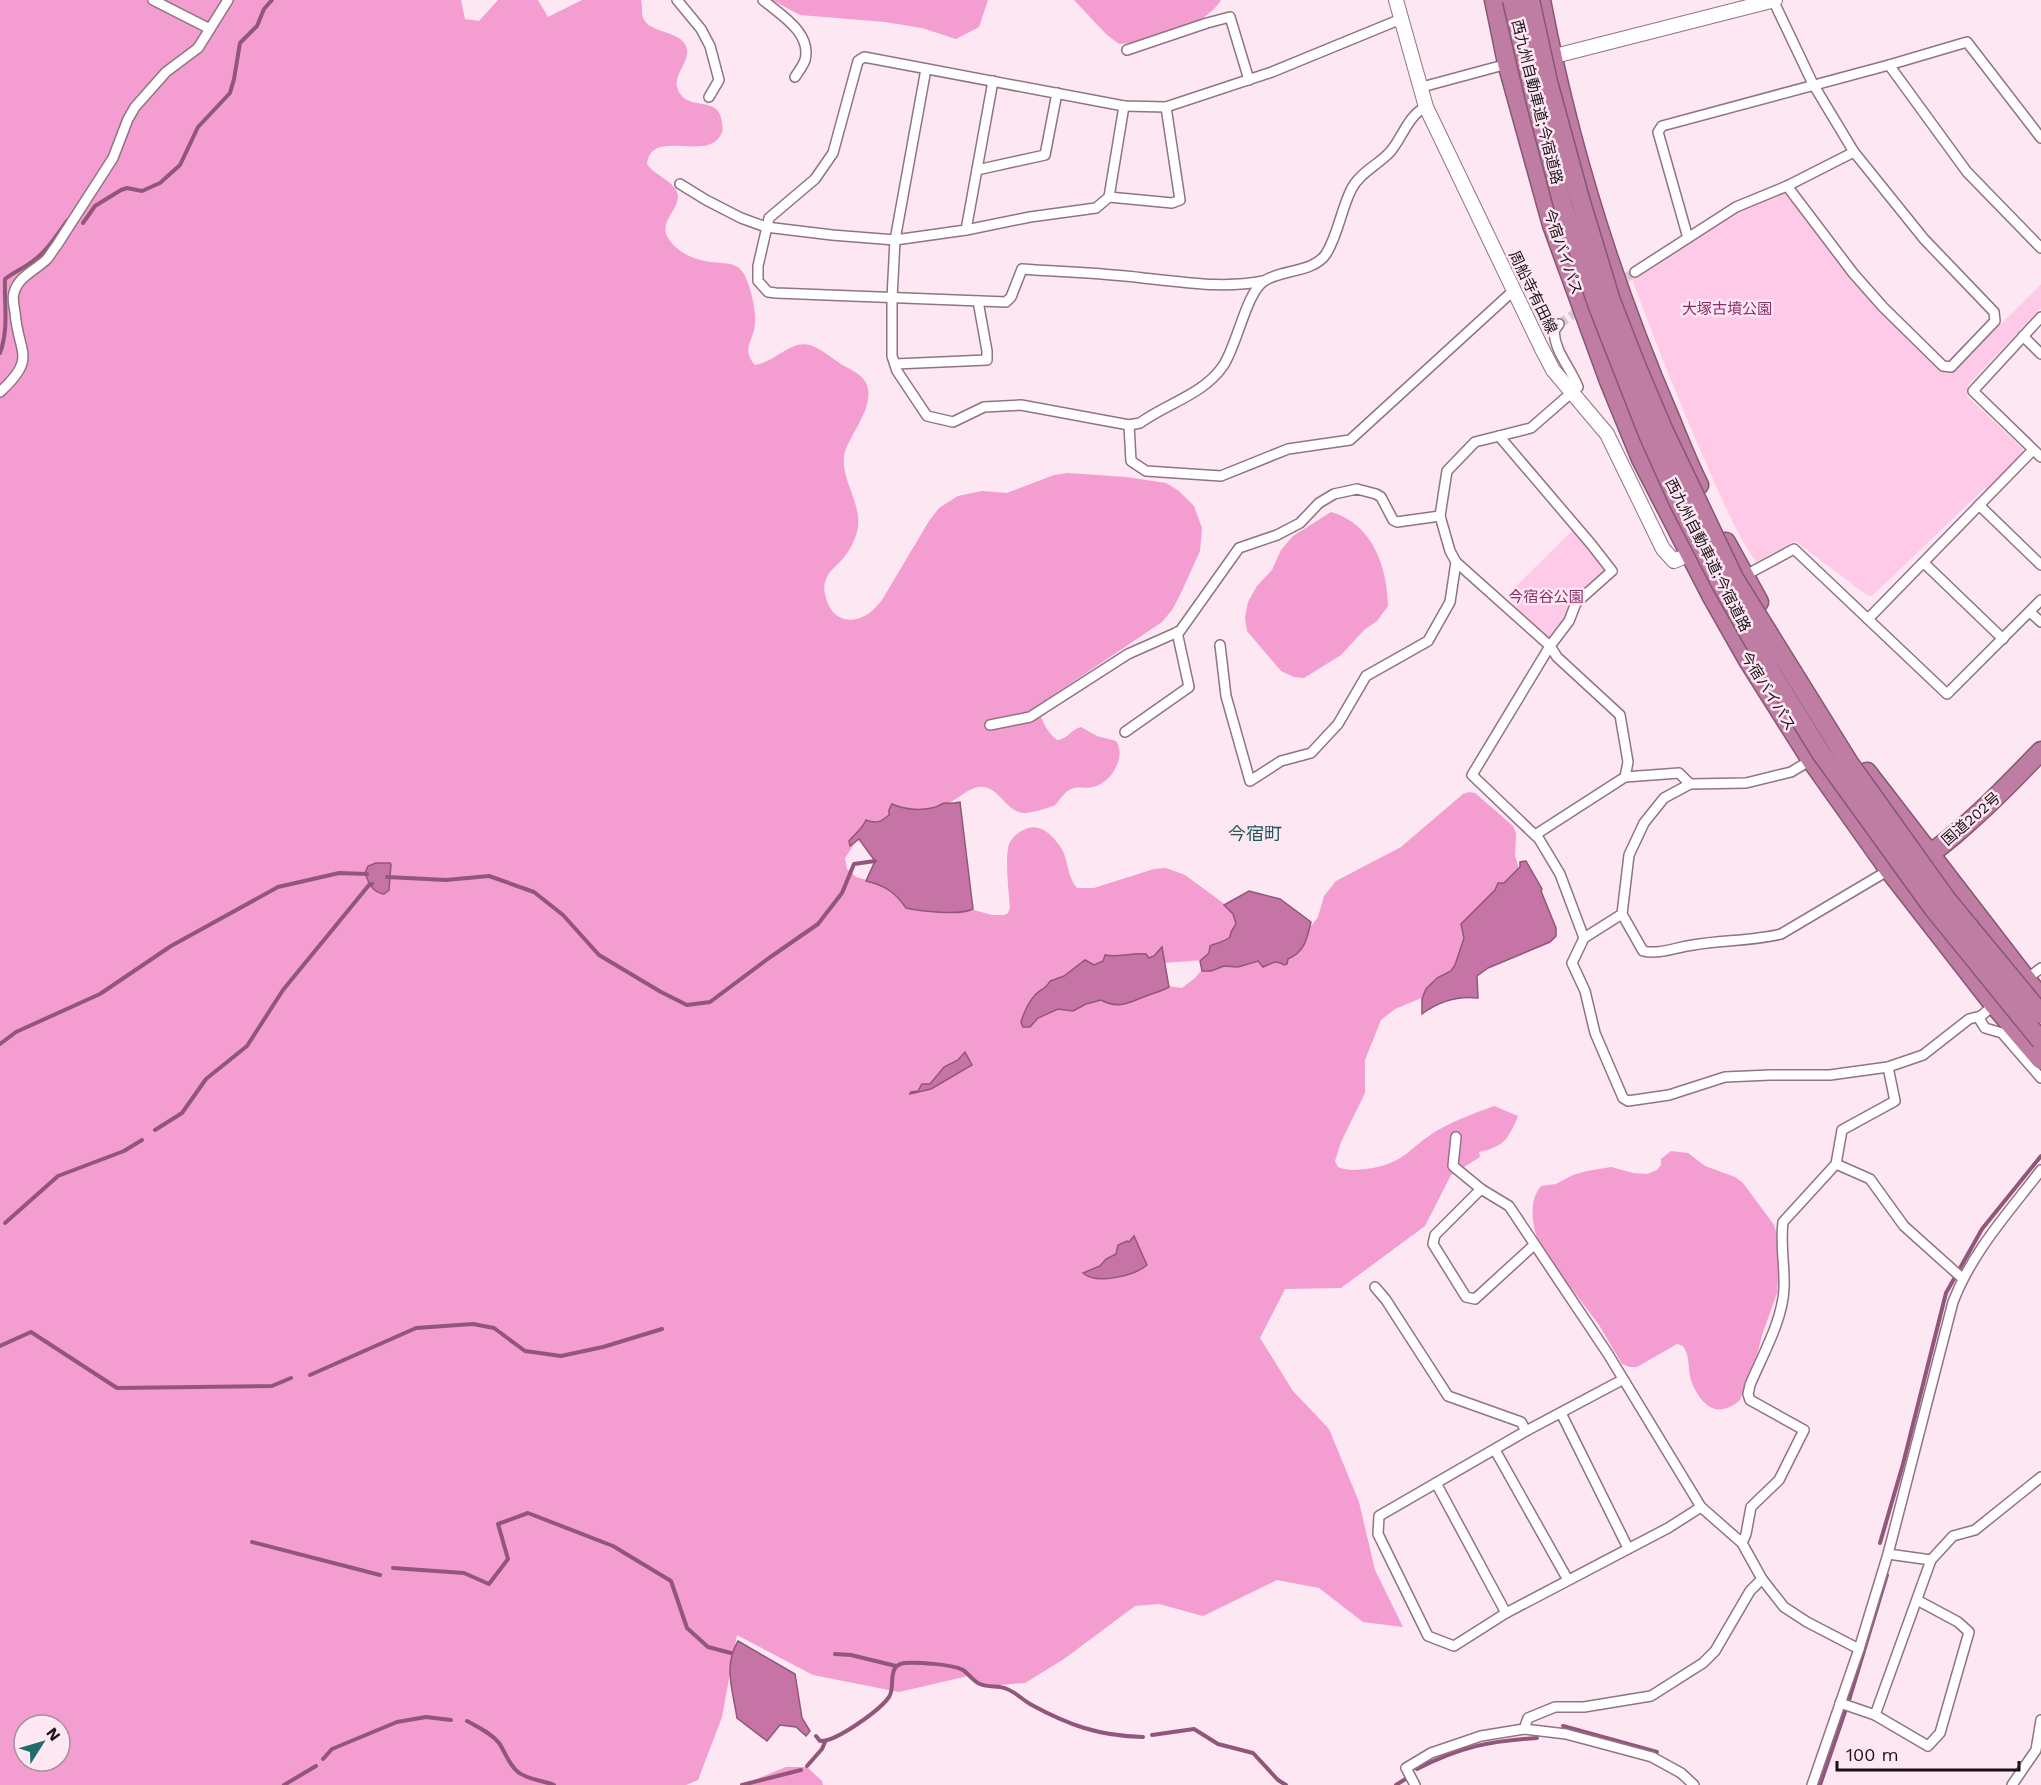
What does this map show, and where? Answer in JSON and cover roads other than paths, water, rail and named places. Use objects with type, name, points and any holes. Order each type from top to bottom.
[{"type":"highway","name":"今宿バイパス","points":[[1494,0],[1507,63],[1552,225],[1609,381],[1641,459],[1690,554],[1749,662],[1811,760],[1988,1010],[2041,1060]]},
{"type":"highway","name":"西九州自動車道;今宿道路","points":[[1512,0],[1564,209],[1599,309],[1648,434],[1679,502],[1721,584],[1821,753],[1933,908],[2041,1041]]},
{"type":"highway","name":"西九州自動車道;今宿道路","points":[[1530,0],[1548,82],[1611,301],[1663,429],[1734,578],[1849,763],[1947,900],[2041,1014]]},
{"type":"highway","points":[[1541,0],[1551,57],[1608,257],[1646,363],[1697,481],[1744,576],[1828,718],[1879,790],[1930,855],[2036,974],[2041,998]]},
{"type":"highway","name":"国道202号","points":[[1889,870],[1930,855],[2000,794],[2041,751]]},
{"type":"main road","name":"周船寺有田線","points":[[1396,0],[1426,106],[1553,370],[1607,434],[1663,549],[1674,561],[1690,554]]},
{"type":"main road","points":[[1551,57],[1774,0]]},
{"type":"street","points":[[153,0],[210,29]]},
{"type":"street","points":[[0,392],[15,378],[23,363],[23,353],[15,323],[13,295],[20,281],[47,259],[57,245],[113,158],[135,107],[166,72],[198,48],[228,0]]},
{"type":"street","points":[[677,0],[701,28],[710,46],[719,80],[709,97]]},
{"type":"street","points":[[763,0],[801,33],[806,46],[805,61],[795,77]]},
{"type":"street","points":[[1774,0],[1813,84],[1854,152],[1924,239],[1994,312],[1995,321],[1951,367],[1943,366],[1883,307],[1853,273],[1787,186]]},
{"type":"street","points":[[1127,50],[1230,17],[1249,80]]},
{"type":"street","points":[[1401,18],[1272,72],[1166,108],[1124,106],[864,57],[858,61],[833,153],[815,179],[769,218],[758,266],[758,281],[768,292],[1006,302],[1011,297],[1022,269],[1142,278],[1188,284],[1238,286],[1264,281],[1315,263],[1325,255],[1352,187],[1389,152],[1416,111],[1426,106]]},
{"type":"street","points":[[1688,238],[1658,132],[1662,126],[1813,84],[1889,66],[1967,42],[2041,138]]},
{"type":"street","points":[[1422,87],[1507,63],[1551,57]]},
{"type":"street","points":[[1889,66],[1968,172],[2041,248]]},
{"type":"street","points":[[926,69],[896,240],[892,298],[892,356],[897,371],[927,416],[953,422],[984,407],[1021,405],[1129,425],[1140,423],[1211,380],[1222,367],[1232,349],[1252,297],[1264,281]]},
{"type":"street","points":[[966,230],[993,81]]},
{"type":"street","points":[[977,170],[1045,155],[1058,93]]},
{"type":"street","points":[[680,184],[732,213],[766,226],[832,235],[896,240],[1096,208],[1109,197],[1124,106]]},
{"type":"street","points":[[1109,197],[1172,203],[1180,200],[1166,108]]},
{"type":"street","points":[[1635,272],[1736,207],[1787,186],[1854,152]]},
{"type":"street","points":[[1129,425],[1131,461],[1146,471],[1221,476],[1288,449],[1350,440],[1513,291]]},
{"type":"street","points":[[895,364],[987,360],[978,301]]},
{"type":"street","points":[[2041,317],[1973,391],[2041,458]]},
{"type":"street","points":[[1559,324],[1554,331],[1555,345],[1578,387],[1531,428],[1475,442],[1447,471],[1440,516],[1450,551],[1456,562],[1550,646],[1557,657],[1620,715],[1628,762],[1624,777]]},
{"type":"street","points":[[2023,336],[2041,354]]},
{"type":"street","points":[[1498,436],[1612,571],[1576,603],[1569,621],[1550,646],[1472,775],[1539,839],[1560,874],[1584,938]]},
{"type":"street","points":[[1868,619],[2033,450]]},
{"type":"street","points":[[990,725],[1030,717],[1128,654],[1180,631],[1239,548],[1277,535],[1300,523],[1319,503],[1334,494],[1357,489],[1376,494],[1381,497],[1393,520],[1397,522],[1440,516]]},
{"type":"street","points":[[1979,505],[2041,565]]},
{"type":"street","points":[[1744,576],[1794,549],[1947,694],[2041,600]]},
{"type":"street","points":[[1220,645],[1226,696],[1250,781],[1281,761],[1311,753],[1338,724],[1366,676],[1428,641],[1450,602],[1456,562]]},
{"type":"street","points":[[1924,563],[2002,639]]},
{"type":"street","points":[[2030,612],[2041,622]]},
{"type":"street","points":[[1125,732],[1189,687],[1177,632]]},
{"type":"street","points":[[1811,760],[1791,772],[1746,783],[1690,784],[1664,798],[1644,823],[1629,855],[1622,914],[1643,951],[1650,953],[1738,939],[1763,939],[1781,934],[1889,870]]},
{"type":"street","points":[[1535,835],[1624,777],[1678,773],[1690,784]]},
{"type":"street","points":[[1622,914],[1584,938],[1572,963],[1585,991],[1595,1033],[1623,1098],[1628,1101],[1669,1095],[1725,1077],[1770,1074],[1830,1075],[1888,1067],[1923,1055],[1969,1019],[1988,1010],[2036,974]]},
{"type":"street","points":[[1988,1010],[1980,1020],[1985,1028],[2002,1034],[2041,1078]]},
{"type":"street","points":[[1742,1543],[1751,1507],[1779,1480],[1804,1430],[1750,1400],[1748,1394],[1781,1308],[1784,1288],[1781,1235],[1783,1222],[1836,1164],[1842,1130],[1895,1101],[1888,1067]]},
{"type":"street","points":[[1456,1137],[1453,1166],[1481,1189],[1509,1206],[1608,1354],[1701,1507],[1742,1543],[1762,1579],[1784,1607],[1807,1622],[1859,1649]]},
{"type":"street","points":[[1836,1164],[1870,1179],[1904,1226],[1962,1278]]},
{"type":"street","points":[[1812,1785],[1859,1649],[1888,1554],[1953,1302],[1962,1278],[1986,1241],[2041,1170]]},
{"type":"street","points":[[1481,1189],[1435,1235],[1433,1244],[1466,1297],[1475,1299],[1534,1245]]},
{"type":"street","points":[[1374,1287],[1386,1300],[1448,1396],[1521,1422],[1526,1431]]},
{"type":"street","points":[[1622,1380],[1526,1431],[1379,1516],[1378,1534],[1428,1636],[1454,1646],[1506,1613],[1668,1528],[1701,1507]]},
{"type":"street","points":[[1561,1413],[1628,1548]]},
{"type":"street","points":[[1495,1450],[1568,1580]]},
{"type":"street","points":[[1875,1715],[1931,1560],[1953,1536],[1975,1530],[2041,1477]]},
{"type":"street","points":[[1436,1483],[1506,1613]]},
{"type":"street","points":[[1888,1554],[1931,1560]]},
{"type":"street","points":[[1524,1728],[1528,1718],[1555,1707],[1584,1707],[1651,1696],[1703,1663],[1715,1651],[1750,1591],[1762,1579]]},
{"type":"street","points":[[1840,1702],[1875,1715],[1928,1746],[1940,1733],[1969,1632],[1958,1622],[1917,1600]]},
{"type":"street","points":[[2012,1785],[2036,1750],[2041,1720]]},
{"type":"street","points":[[1415,1785],[1406,1768],[1431,1753],[1481,1736],[1524,1728],[1566,1734],[1652,1757],[1681,1773],[1694,1785]]},
{"type":"waterway","points":[[83,223],[95,206],[121,190],[127,188],[142,191],[160,183],[180,165],[198,127],[230,93],[240,43],[257,26],[264,9],[272,0]]},
{"type":"waterway","points":[[0,353],[5,326],[5,279],[38,257],[67,221]]},
{"type":"waterway","points":[[387,877],[446,880],[489,876],[534,892],[563,915],[599,955],[687,1005],[710,1002],[818,924],[842,893],[854,864],[875,861]]},
{"type":"waterway","points":[[0,1044],[16,1032],[100,994],[171,946],[278,887],[339,873],[367,874]]},
{"type":"waterway","points":[[155,1130],[182,1113],[206,1079],[247,1046],[283,990],[372,884]]},
{"type":"waterway","points":[[5,1223],[58,1176],[124,1151],[142,1140]]},
{"type":"waterway","points":[[1880,1543],[1903,1464],[1946,1293],[1982,1229],[2041,1156]]},
{"type":"waterway","points":[[310,1375],[416,1328],[473,1324],[494,1328],[525,1351],[561,1356],[603,1347],[662,1329]]},
{"type":"waterway","points":[[0,1346],[31,1332],[117,1388],[272,1386],[291,1378]]},
{"type":"waterway","points":[[393,1568],[464,1573],[489,1584],[508,1559],[498,1524],[528,1513],[613,1546],[671,1581],[687,1628],[708,1647],[731,1653]]},
{"type":"waterway","points":[[252,1542],[380,1575]]},
{"type":"waterway","points":[[1820,1785],[1850,1697],[1887,1575]]},
{"type":"waterway","points":[[835,1654],[851,1655],[896,1666]]},
{"type":"waterway","points":[[816,1736],[820,1741],[827,1740],[867,1717],[889,1697],[895,1668],[898,1665],[910,1663],[958,1668],[980,1684],[1007,1689],[1030,1704],[1084,1728],[1098,1732],[1143,1737]]},
{"type":"waterway","points":[[323,1759],[332,1749],[397,1722],[426,1717],[451,1720]]},
{"type":"waterway","points":[[467,1721],[496,1739],[518,1772],[526,1777],[554,1785]]},
{"type":"waterway","points":[[1563,1726],[1657,1752]]},
{"type":"waterway","points":[[1152,1735],[1194,1729],[1218,1744],[1253,1753],[1278,1780],[1286,1785]]},
{"type":"waterway","points":[[1417,1769],[1447,1755],[1475,1746],[1537,1738]]},
{"type":"waterway","points":[[807,1766],[825,1742]]},
{"type":"waterway","points":[[284,1785],[316,1766]]},
{"type":"waterway","points":[[742,1785],[801,1770]]},
{"type":"waterway","points":[[1396,1785],[1407,1778]]},
{"type":"tunnel","points":[[1615,285],[1635,272]]},
{"type":"tunnel","points":[[1559,324],[1584,307]]},
{"type":"district","name":"今宿町","points":[[1255,834]]},
{"type":"park label","name":"大塚古墳公園","points":[[1727,309]]},
{"type":"park label","name":"今宿谷公園","points":[[1546,597]]}]
